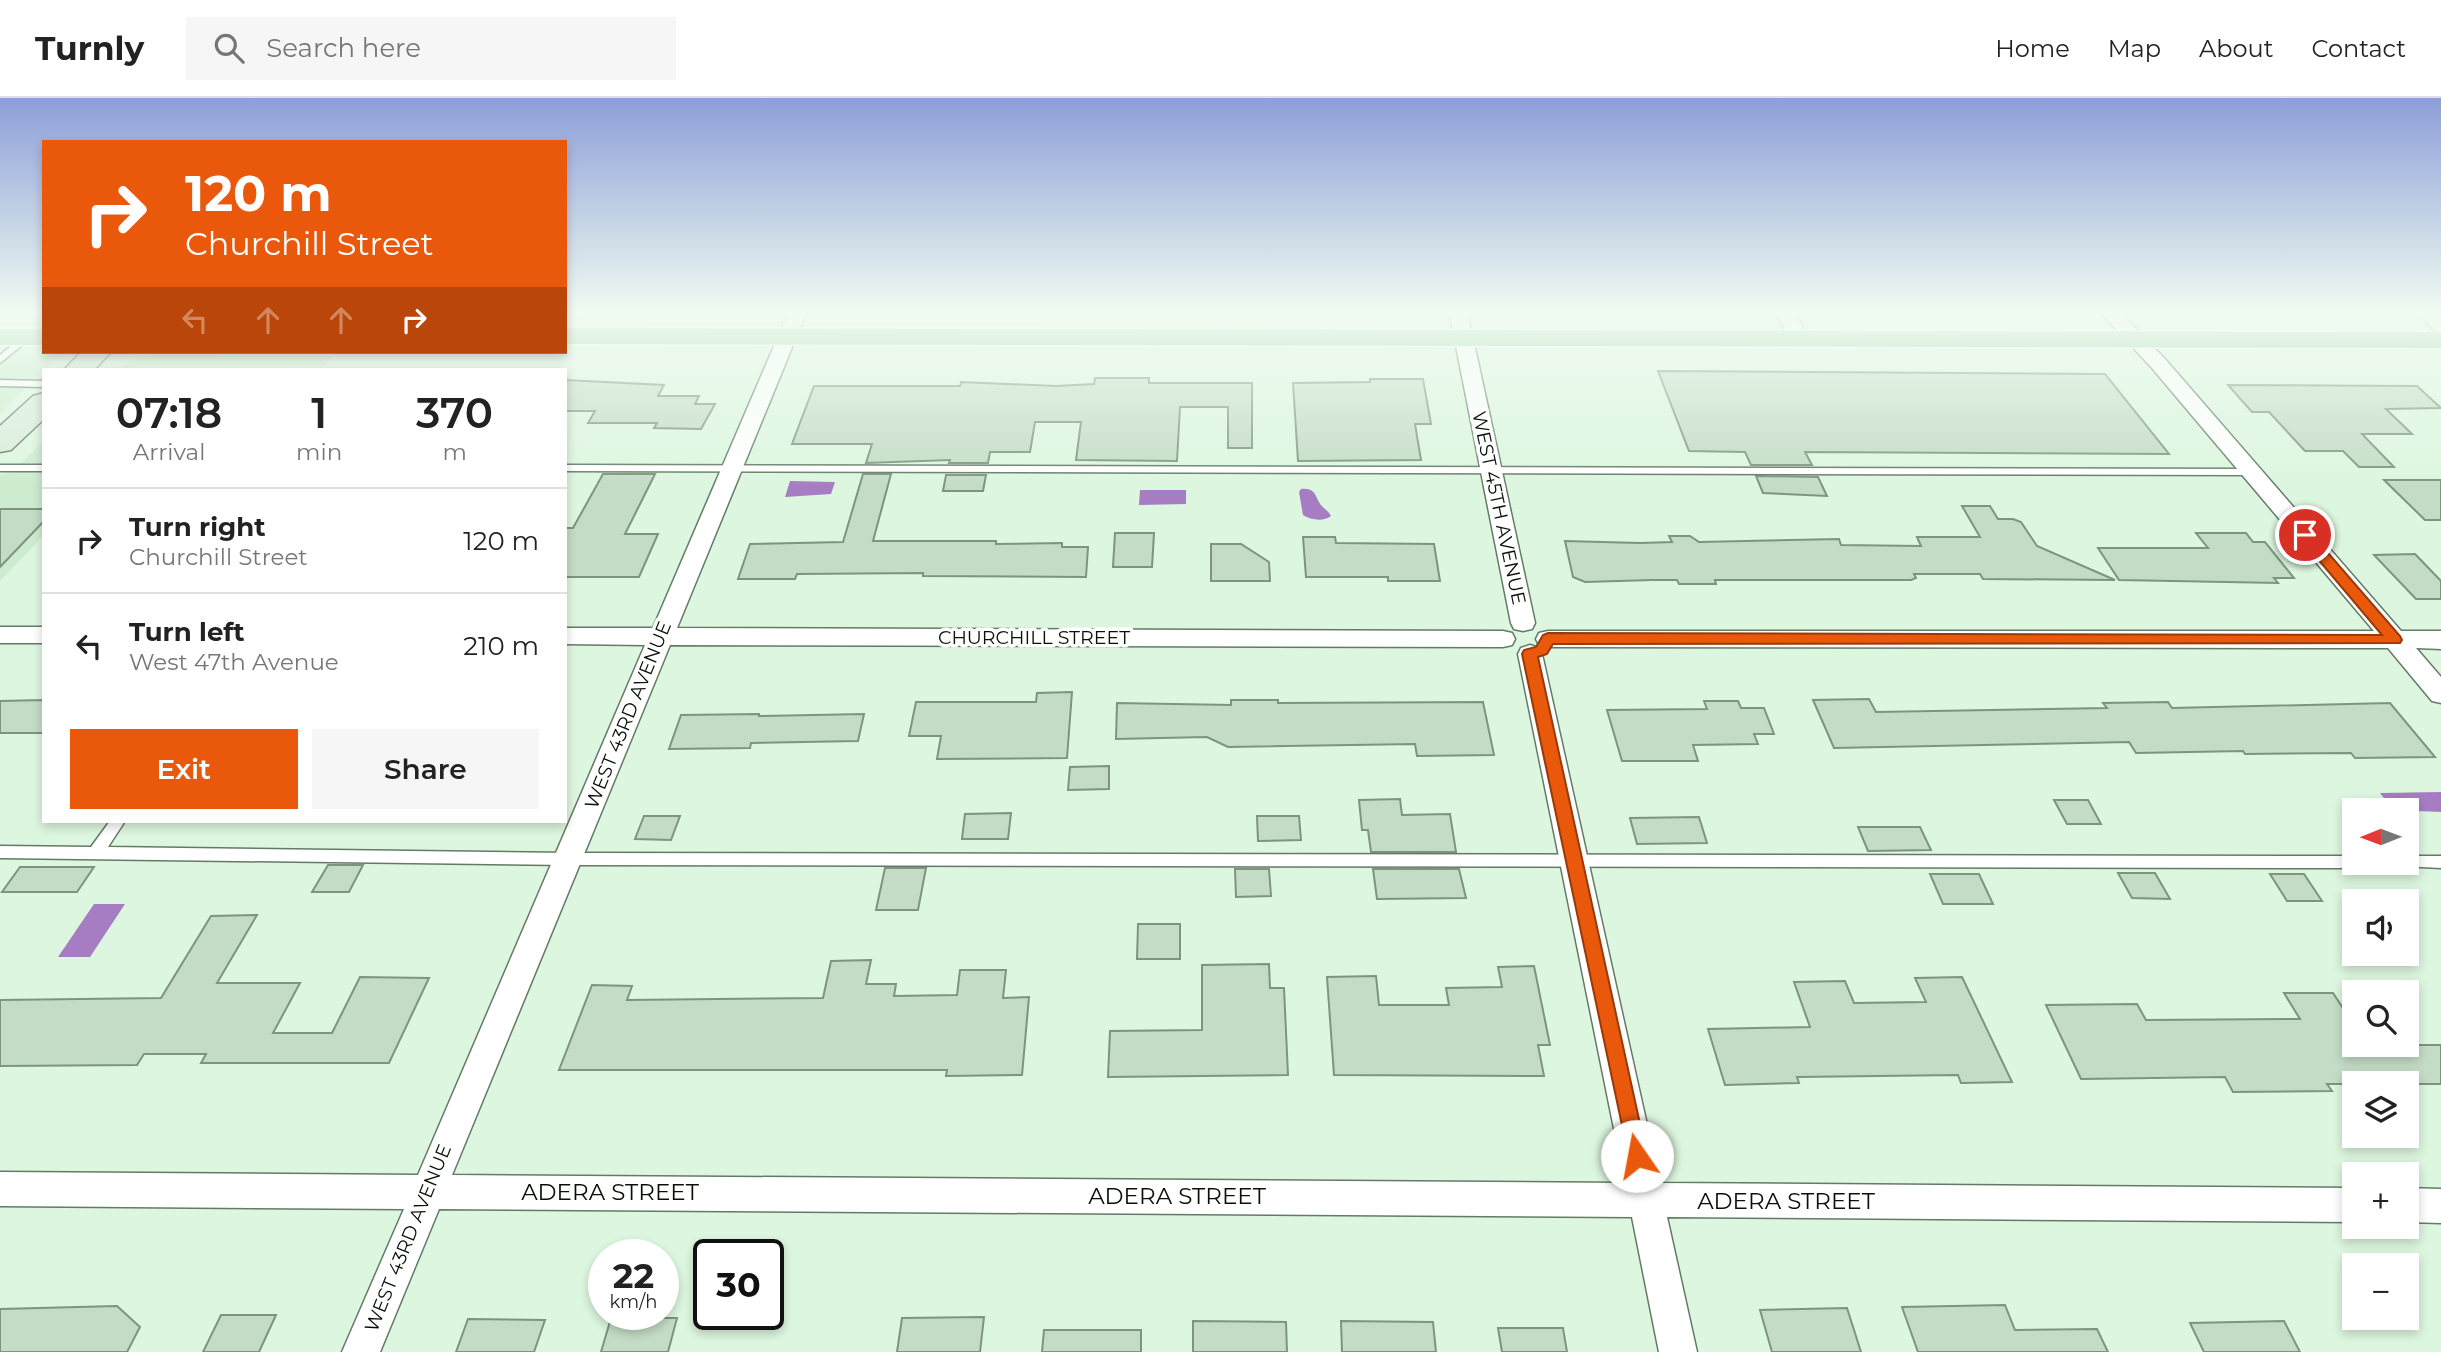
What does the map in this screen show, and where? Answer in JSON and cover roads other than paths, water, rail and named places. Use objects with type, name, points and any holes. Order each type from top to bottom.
[{"type":"main road","points":[[1,447],[42,404]]},
{"type":"street","name":"WEST 43RD AVENUE","points":[[360,1352],[773,370]]},
{"type":"street","name":"WEST 45TH AVENUE","points":[[1470,370],[1523,623]]},
{"type":"street","points":[[2162,370],[2441,694]]},
{"type":"street","points":[[1678,1352],[1574,859],[1539,646],[1537,626],[1523,623],[1506,629],[1503,639],[1510,648],[1539,646],[2441,640]]},
{"type":"street","points":[[0,635],[42,635]]},
{"type":"street","name":"CHURCHILL STREET","points":[[567,636],[1503,639]]},
{"type":"street","name":"ADERA STREET","points":[[0,1189],[2342,1205]]},
{"type":"street","points":[[2419,1205],[2441,1206]]},
{"type":"lane","points":[[0,383],[42,384]]},
{"type":"lane","points":[[1,447],[42,467]]},
{"type":"lane","points":[[567,468],[2251,472]]},
{"type":"lane","points":[[96,852],[117,823]]},
{"type":"lane","points":[[0,852],[569,859],[2342,862]]},
{"type":"lane","points":[[2419,862],[2441,862]]}]
